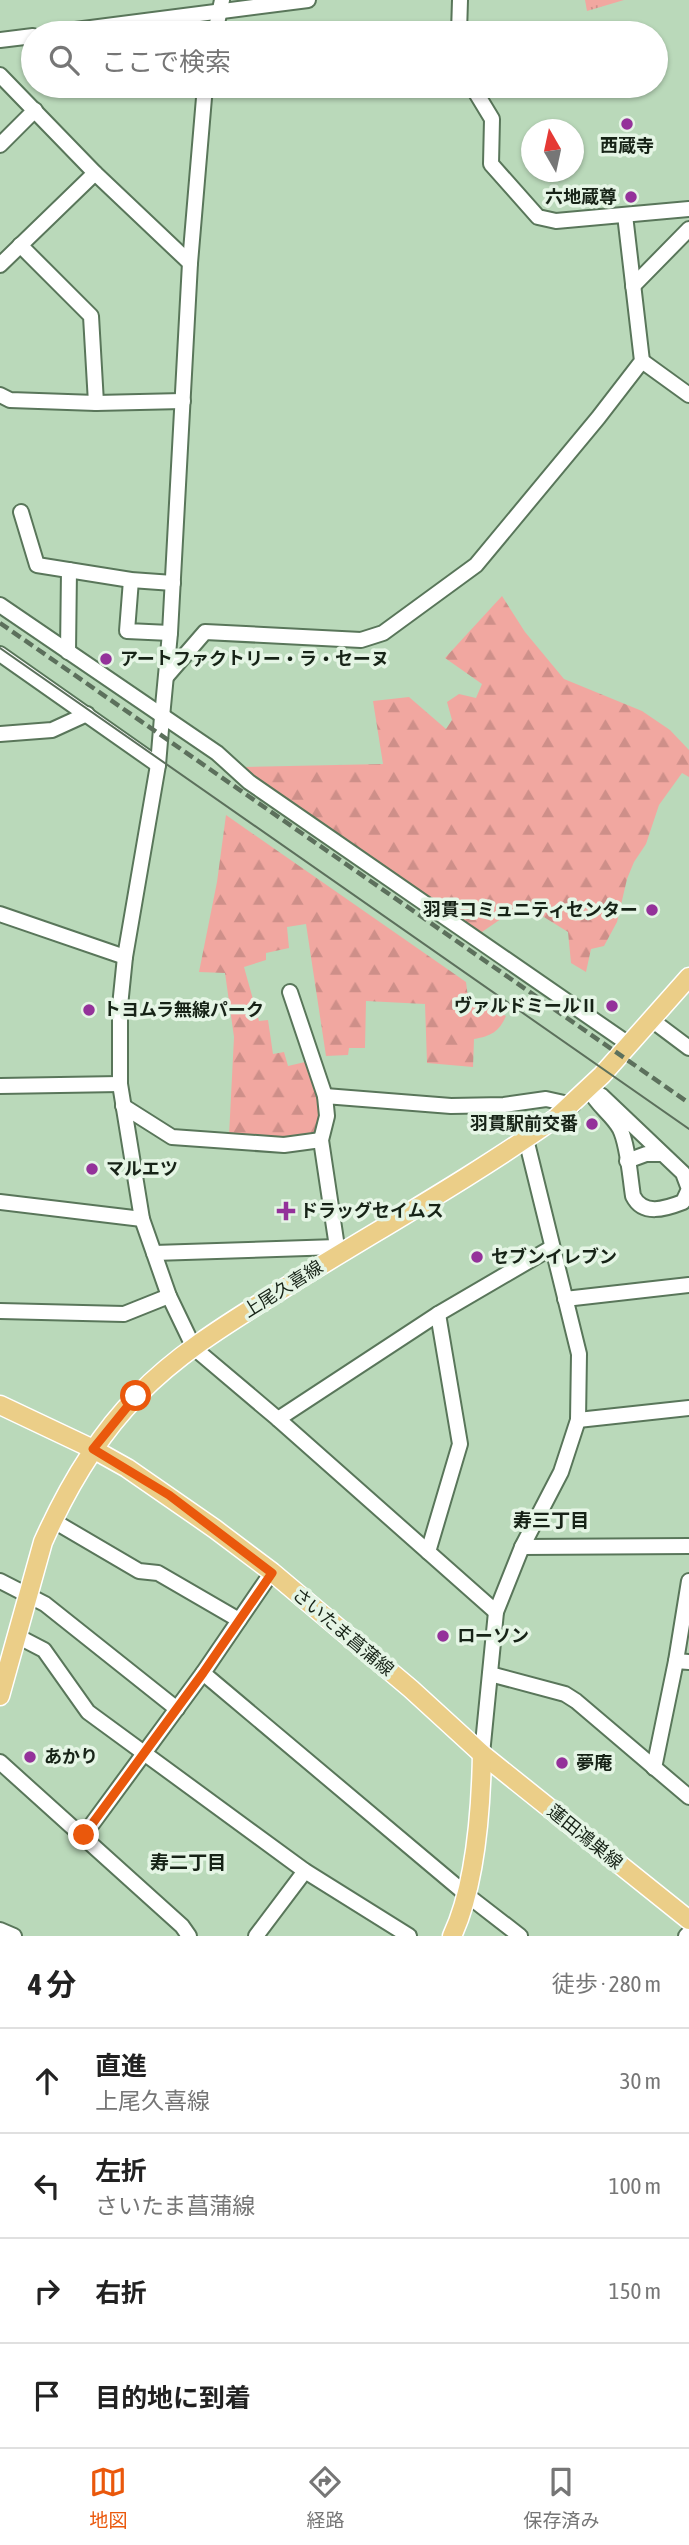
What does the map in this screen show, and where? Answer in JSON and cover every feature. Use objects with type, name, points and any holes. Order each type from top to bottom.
[{"type":"main road","name":"上尾久喜線","points":[[0,1696],[27,1595],[52,1520],[93,1449],[136,1396],[160,1373],[194,1348],[339,1250],[526,1139],[573,1105],[653,1021],[689,977]]},
{"type":"main road","name":"さいたま菖蒲線","points":[[0,1405],[93,1449],[169,1495],[272,1573],[411,1689],[482,1754]]},
{"type":"main road","points":[[452,1936],[467,1895],[481,1794],[482,1754]]},
{"type":"main road","name":"蓮田鴻巣線","points":[[482,1754],[689,1920]]},
{"type":"street","points":[[125,21],[222,5],[307,0]]},
{"type":"street","points":[[459,21],[460,0]]},
{"type":"street","points":[[0,40],[21,37]]},
{"type":"street","points":[[0,75],[21,96]]},
{"type":"street","points":[[23,98],[95,173],[190,263]]},
{"type":"street","points":[[204,98],[190,263],[170,633],[158,765],[125,957],[120,1006],[120,1084],[142,1219],[169,1296],[194,1348],[496,1612]]},
{"type":"street","points":[[480,98],[492,118],[491,164],[538,217],[556,221],[689,209]]},
{"type":"street","points":[[0,145],[35,110]]},
{"type":"street","points":[[0,265],[95,173]]},
{"type":"street","points":[[166,677],[205,632],[361,639],[383,633],[476,565],[642,361],[625,215]]},
{"type":"street","points":[[633,286],[689,229]]},
{"type":"street","points":[[20,244],[91,316],[96,403]]},
{"type":"street","points":[[642,361],[689,395]]},
{"type":"street","points":[[0,395],[10,400],[96,403],[183,401]]},
{"type":"street","points":[[21,512],[37,565],[131,580],[173,583]]},
{"type":"street","points":[[68,652],[69,570]]},
{"type":"street","points":[[131,580],[127,631],[170,633]]},
{"type":"street","points":[[0,605],[217,753],[249,782],[630,1045]]},
{"type":"street","points":[[0,654],[88,713],[158,765]]},
{"type":"street","points":[[0,734],[52,730],[88,713]]},
{"type":"street","points":[[0,914],[125,957]]},
{"type":"street","points":[[154,1253],[339,1250],[321,1140],[327,1116],[325,1096],[290,992]]},
{"type":"street","points":[[653,1021],[689,1048]]},
{"type":"street","points":[[0,1086],[120,1084]]},
{"type":"street","points":[[589,1089],[602,1096],[686,1179],[689,1189],[683,1202],[652,1209],[643,1208],[637,1203],[633,1196],[619,1127],[596,1103],[589,1089]]},
{"type":"street","points":[[325,1096],[451,1106],[504,1105],[546,1099],[573,1105]]},
{"type":"street","points":[[123,1106],[172,1137],[285,1145],[321,1140]]},
{"type":"street","points":[[482,1754],[496,1612],[522,1547],[561,1472],[578,1420],[579,1354],[526,1139]]},
{"type":"street","points":[[627,1161],[646,1154],[662,1154]]},
{"type":"street","points":[[0,1202],[142,1219]]},
{"type":"street","points":[[278,1419],[438,1314],[551,1248]]},
{"type":"street","points":[[565,1299],[689,1285]]},
{"type":"street","points":[[0,1311],[124,1314],[169,1296]]},
{"type":"street","points":[[428,1552],[460,1444],[438,1314]]},
{"type":"street","points":[[578,1420],[689,1408]]},
{"type":"street","points":[[52,1520],[139,1571],[158,1573],[239,1620]]},
{"type":"street","points":[[522,1547],[689,1546]]},
{"type":"street","points":[[84,1835],[203,1673],[272,1573]]},
{"type":"street","points":[[0,1581],[46,1604],[177,1709]]},
{"type":"street","points":[[653,1768],[682,1662],[689,1581]]},
{"type":"street","points":[[17,1636],[44,1650],[88,1712],[305,1871],[409,1936]]},
{"type":"street","points":[[203,1673],[467,1895],[520,1936]]},
{"type":"street","points":[[490,1674],[565,1694],[689,1797]]},
{"type":"street","points":[[0,1762],[84,1835],[182,1926],[189,1936]]},
{"type":"street","points":[[256,1936],[305,1871]]},
{"type":"street","points":[[0,1930],[14,1936]]},
{"type":"green space","points":[[585,0],[624,0],[587,11]]},
{"type":"green space","points":[[502,596],[525,632],[564,679],[642,711],[670,730],[689,750],[689,777],[682,773],[659,805],[646,844],[627,879],[617,922],[604,946],[591,949],[586,972],[571,963],[568,932],[523,904],[479,934],[255,781],[243,767],[383,764],[373,701],[409,697],[446,729],[452,720],[447,702],[459,694],[476,698],[482,684],[445,658]]},
{"type":"green space","points":[[226,815],[466,982],[468,998],[506,1016],[494,1032],[474,1039],[473,1067],[427,1063],[425,1004],[366,1001],[365,1048],[349,1048],[348,1055],[326,1056],[306,924],[287,927],[289,948],[266,953],[266,960],[244,967],[259,1021],[268,1020],[273,1054],[284,1052],[288,1066],[305,1062],[323,1104],[317,1136],[283,1140],[229,1136],[234,1037],[225,973],[199,972],[217,882]]},
{"type":"tram line","points":[[0,648],[689,1129]]},
{"type":"railway","points":[[0,623],[689,1103]]},
{"type":"place","name":"西蔵寺","points":[[627,124]]},
{"type":"place","name":"六地蔵尊","points":[[631,197]]},
{"type":"place","name":"アートファクトリー・ラ・セーヌ","points":[[106,659]]},
{"type":"place","name":"羽貫コミュニティセンター","points":[[652,910]]},
{"type":"place","name":"ヴァルドミールⅡ","points":[[612,1006]]},
{"type":"place","name":"トヨムラ無線パーク","points":[[89,1010]]},
{"type":"place","name":"羽貫駅前交番","points":[[592,1124]]},
{"type":"place","name":"マルエツ","points":[[92,1169]]},
{"type":"place","name":"ドラッグセイムス","points":[[286,1211]]},
{"type":"place","name":"セブンイレブン","points":[[477,1257]]},
{"type":"place","name":"ローソン","points":[[443,1636]]},
{"type":"place","name":"あかり","points":[[30,1757]]},
{"type":"place","name":"夢庵","points":[[562,1763]]},
{"type":"district","name":"寿三丁目","points":[[551,1520]]},
{"type":"district","name":"寿二丁目","points":[[188,1862]]},
{"type":"route","points":[[84,1835],[203,1673],[272,1573],[169,1495],[93,1449],[136,1396]]}]
